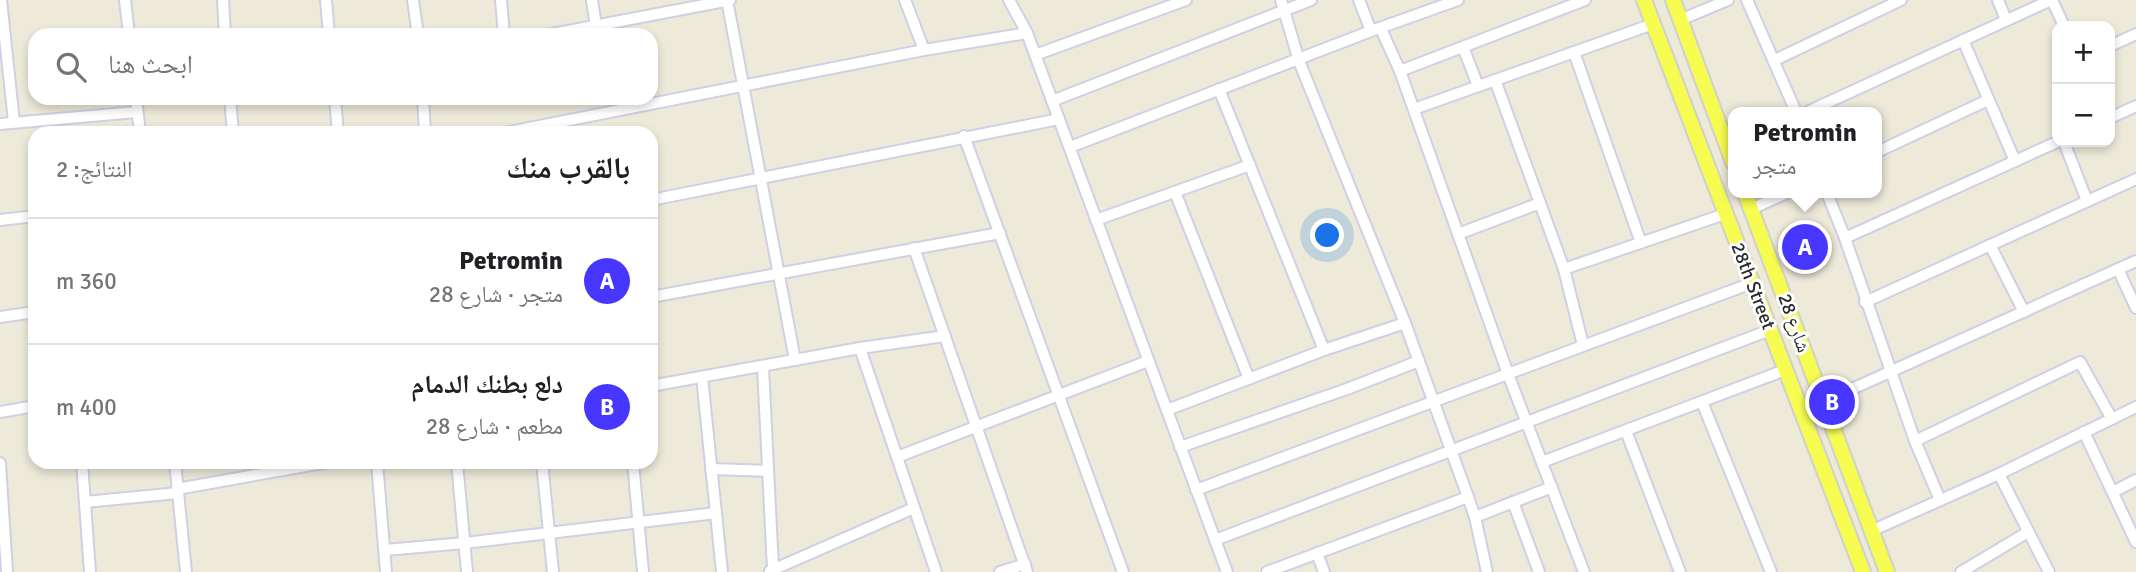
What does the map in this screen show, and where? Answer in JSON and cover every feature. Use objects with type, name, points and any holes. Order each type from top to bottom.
[{"type":"main road","name":"28th Street","points":[[1644,0],[1863,572]]},
{"type":"main road","points":[[1672,0],[1728,149]]},
{"type":"main road","name":"شارع 28","points":[[1747,198],[1887,572]]},
{"type":"street","points":[[1,0],[3,55],[14,122]]},
{"type":"street","points":[[125,0],[128,28]]},
{"type":"street","points":[[222,0],[224,28]]},
{"type":"street","points":[[326,0],[328,28]]},
{"type":"street","points":[[413,0],[417,28]]},
{"type":"street","points":[[501,0],[503,28]]},
{"type":"street","points":[[592,0],[596,26]]},
{"type":"street","points":[[585,28],[728,0],[794,360]]},
{"type":"street","points":[[905,0],[924,50]]},
{"type":"street","points":[[1009,0],[1027,33],[1227,572]]},
{"type":"street","points":[[1035,55],[1186,0]]},
{"type":"street","points":[[1052,101],[1282,5],[1311,0]]},
{"type":"street","points":[[1359,0],[1400,71],[1508,374],[1584,572]]},
{"type":"street","points":[[1070,147],[1458,0]]},
{"type":"street","points":[[1400,71],[1585,0]]},
{"type":"street","points":[[1680,20],[1728,0]]},
{"type":"street","points":[[1747,0],[1794,107]]},
{"type":"street","points":[[1774,60],[1878,5],[1900,0]]},
{"type":"street","points":[[1998,0],[2006,20]]},
{"type":"street","points":[[1818,107],[2051,0],[2062,21]]},
{"type":"street","points":[[1282,5],[1298,61],[1435,401],[1475,517],[1487,572]]},
{"type":"street","points":[[1414,109],[1653,24]]},
{"type":"street","points":[[658,103],[924,50],[1027,33]]},
{"type":"street","points":[[2115,44],[2136,34]]},
{"type":"street","points":[[1963,40],[2015,161]]},
{"type":"street","points":[[1463,47],[1478,86]]},
{"type":"street","points":[[1574,52],[1641,243]]},
{"type":"street","points":[[1495,80],[1564,269],[1583,345]]},
{"type":"street","points":[[1219,89],[1324,350]]},
{"type":"street","points":[[1882,150],[1988,100]]},
{"type":"street","points":[[136,105],[139,126]]},
{"type":"street","points":[[231,105],[232,126]]},
{"type":"street","points":[[336,105],[337,126]]},
{"type":"street","points":[[423,105],[425,126]]},
{"type":"street","points":[[539,126],[645,105]]},
{"type":"street","points":[[2115,116],[2136,106]]},
{"type":"street","points":[[0,124],[137,112]]},
{"type":"street","points":[[658,199],[1059,119]]},
{"type":"street","points":[[964,136],[1123,572]]},
{"type":"street","points":[[1845,238],[2052,144]]},
{"type":"street","points":[[2066,147],[2087,201]]},
{"type":"street","points":[[1096,220],[1250,165]]},
{"type":"street","points":[[1865,302],[2136,179]]},
{"type":"street","points":[[1175,192],[1249,379]]},
{"type":"street","points":[[1751,209],[1776,198]]},
{"type":"street","points":[[1829,198],[1915,441],[1940,500]]},
{"type":"street","points":[[1458,234],[1540,204]]},
{"type":"street","points":[[1564,269],[1725,214]]},
{"type":"street","points":[[0,220],[28,217]]},
{"type":"street","points":[[658,296],[1000,233]]},
{"type":"street","points":[[1990,245],[2024,312]]},
{"type":"street","points":[[914,248],[1026,568],[1000,572]]},
{"type":"street","points":[[1823,402],[2136,261]]},
{"type":"street","points":[[2118,270],[2136,309]]},
{"type":"street","points":[[1196,490],[1752,282]]},
{"type":"street","points":[[0,317],[28,313]]},
{"type":"street","points":[[1167,411],[1324,350],[1405,323]]},
{"type":"street","points":[[1215,540],[1770,330]]},
{"type":"street","points":[[658,385],[860,348],[945,336]]},
{"type":"street","points":[[860,348],[936,572]]},
{"type":"street","points":[[897,457],[1148,361]]},
{"type":"street","points":[[1180,447],[1419,361]]},
{"type":"street","points":[[1915,441],[2080,362],[2112,419]]},
{"type":"street","points":[[762,367],[771,571],[914,508]]},
{"type":"street","points":[[1542,463],[1785,370]]},
{"type":"street","points":[[702,377],[722,572]]},
{"type":"street","points":[[1702,402],[1771,572]]},
{"type":"street","points":[[0,412],[28,407]]},
{"type":"street","points":[[1871,531],[1999,474],[2136,407]]},
{"type":"street","points":[[1626,430],[1680,572]]},
{"type":"street","points":[[2084,432],[2136,542]]},
{"type":"street","points":[[0,463],[7,572]]},
{"type":"street","points":[[83,469],[90,572]]},
{"type":"street","points":[[176,469],[186,572]]},
{"type":"street","points":[[85,502],[178,491],[292,469]]},
{"type":"street","points":[[378,469],[386,572]]},
{"type":"street","points":[[458,469],[467,572]]},
{"type":"street","points":[[543,469],[553,572]]},
{"type":"street","points":[[634,469],[643,572]]},
{"type":"street","points":[[711,469],[768,471]]},
{"type":"street","points":[[1999,474],[2049,572]]},
{"type":"street","points":[[2113,492],[2136,480]]},
{"type":"street","points":[[1475,517],[1552,487]]},
{"type":"street","points":[[1267,572],[1468,497]]},
{"type":"street","points":[[1513,502],[1539,572]]},
{"type":"street","points":[[384,550],[716,513]]},
{"type":"street","points":[[1961,572],[2028,532]]},
{"type":"street","points":[[1317,553],[1324,572]]},
{"type":"place","name":"Petromin","points":[[1805,247]]},
{"type":"place","name":"دلع بطنك الدمام","points":[[1832,402]]}]
